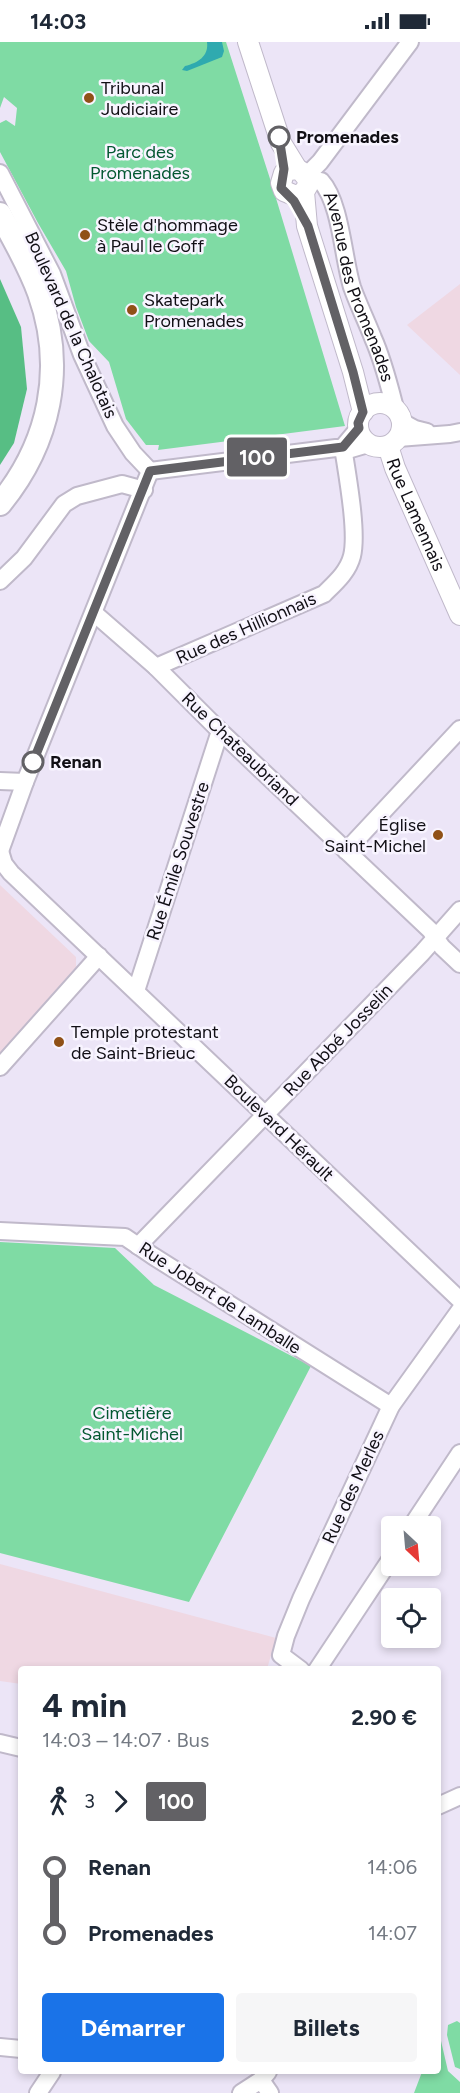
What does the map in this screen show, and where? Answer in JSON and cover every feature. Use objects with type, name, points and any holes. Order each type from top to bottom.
[{"type":"main road","points":[[0,214],[26,262],[39,293],[49,337],[52,385],[43,431],[22,473],[0,504]]},
{"type":"main road","points":[[0,234],[31,297],[43,338],[45,386],[33,450]]},
{"type":"street","name":"Avenue des Promenades","points":[[248,42],[281,143],[298,181],[308,226],[353,372],[381,425]]},
{"type":"street","points":[[298,181],[320,162],[410,42]]},
{"type":"street","name":"Boulevard de la Chalotais","points":[[0,173],[52,274],[82,356],[116,426],[133,453],[150,471]]},
{"type":"street","name":"Avenue des Promenades","points":[[298,181],[321,181],[328,193],[340,228],[351,284],[378,349],[381,425]]},
{"type":"street","points":[[0,851],[25,782],[150,471],[343,447],[381,425],[436,435],[460,432]]},
{"type":"street","name":"Rue Lamennais","points":[[381,425],[395,468],[460,615]]},
{"type":"street","name":"Rue des Hillionnais","points":[[156,667],[324,594],[341,578],[351,558],[354,537],[343,447]]},
{"type":"street","points":[[0,581],[24,558],[64,504],[77,496],[122,484],[144,490]]},
{"type":"street","name":"Rue Chateaubriand","points":[[94,612],[156,667],[219,731],[436,935],[442,946],[460,964]]},
{"type":"street","points":[[346,851],[460,729]]},
{"type":"street","name":"Rue Émile Souvestre","points":[[136,991],[219,731]]},
{"type":"street","points":[[0,781],[25,782]]},
{"type":"street","name":"Boulevard Hérault","points":[[0,851],[4,864],[11,873],[460,1300]]},
{"type":"street","name":"Rue Abbé Josselin","points":[[138,1246],[422,953],[460,910]]},
{"type":"street","points":[[0,1067],[99,956]]},
{"type":"street","name":"Rue Jobert de Lamballe","points":[[0,1231],[125,1237],[391,1406]]},
{"type":"street","name":"Rue des Merles","points":[[296,1666],[281,1655],[301,1599],[391,1406],[460,1310]]},
{"type":"street","points":[[418,1516],[460,1453]]},
{"type":"street","points":[[320,1666],[381,1574]]},
{"type":"street","points":[[0,1743],[18,1747]]},
{"type":"street","points":[[441,1805],[460,1796]]},
{"type":"street","points":[[0,2047],[18,2049]]},
{"type":"street","points":[[38,2093],[51,2074]]},
{"type":"street","points":[[241,2093],[266,2081]]},
{"type":"shaded area","points":[[460,284],[460,375],[407,325]]},
{"type":"shaded area","points":[[0,885],[76,957],[76,967],[0,1053]]},
{"type":"shaded area","points":[[0,1564],[276,1638],[268,1666],[18,1666],[18,1684],[0,1681]]},
{"type":"green space","name":"Parc des Promenades","points":[[0,42],[226,42],[345,426],[158,450],[159,445],[146,445],[126,419],[109,362],[89,341],[66,271],[0,152],[0,123],[6,120],[15,126],[17,108],[4,97],[0,108]]},
{"type":"green space","points":[[0,279],[21,327],[27,389],[14,443],[0,465]]},
{"type":"green space","name":"Cimetière Saint-Michel","points":[[0,1242],[115,1248],[154,1285],[311,1366],[189,1602],[0,1553]]},
{"type":"green space","points":[[457,2021],[460,2023],[460,2069],[455,2067],[447,2035],[448,2025]]},
{"type":"green space","points":[[441,2041],[448,2071],[460,2082],[460,2093],[414,2093],[421,2074],[441,2074]]},
{"type":"water","points":[[207,42],[222,42],[224,51],[222,57],[187,71],[182,70],[185,66],[202,58]]},
{"type":"bus line","name":"100","points":[[33,762],[150,471],[343,447],[359,428],[358,423],[363,412],[353,372],[308,226],[291,196],[281,188],[284,169],[279,137]]},
{"type":"place","name":"Tribunal Judiciaire","points":[[89,98]]},
{"type":"place","name":"Promenades","points":[[279,137]]},
{"type":"place","name":"Stèle d'hommage à Paul le Goff","points":[[85,235]]},
{"type":"place","name":"Skatepark Promenades","points":[[132,310]]},
{"type":"place","name":"Renan","points":[[33,762]]},
{"type":"place","name":"Église Saint-Michel","points":[[438,835]]},
{"type":"place","name":"Temple protestant de Saint-Brieuc","points":[[59,1042]]}]
